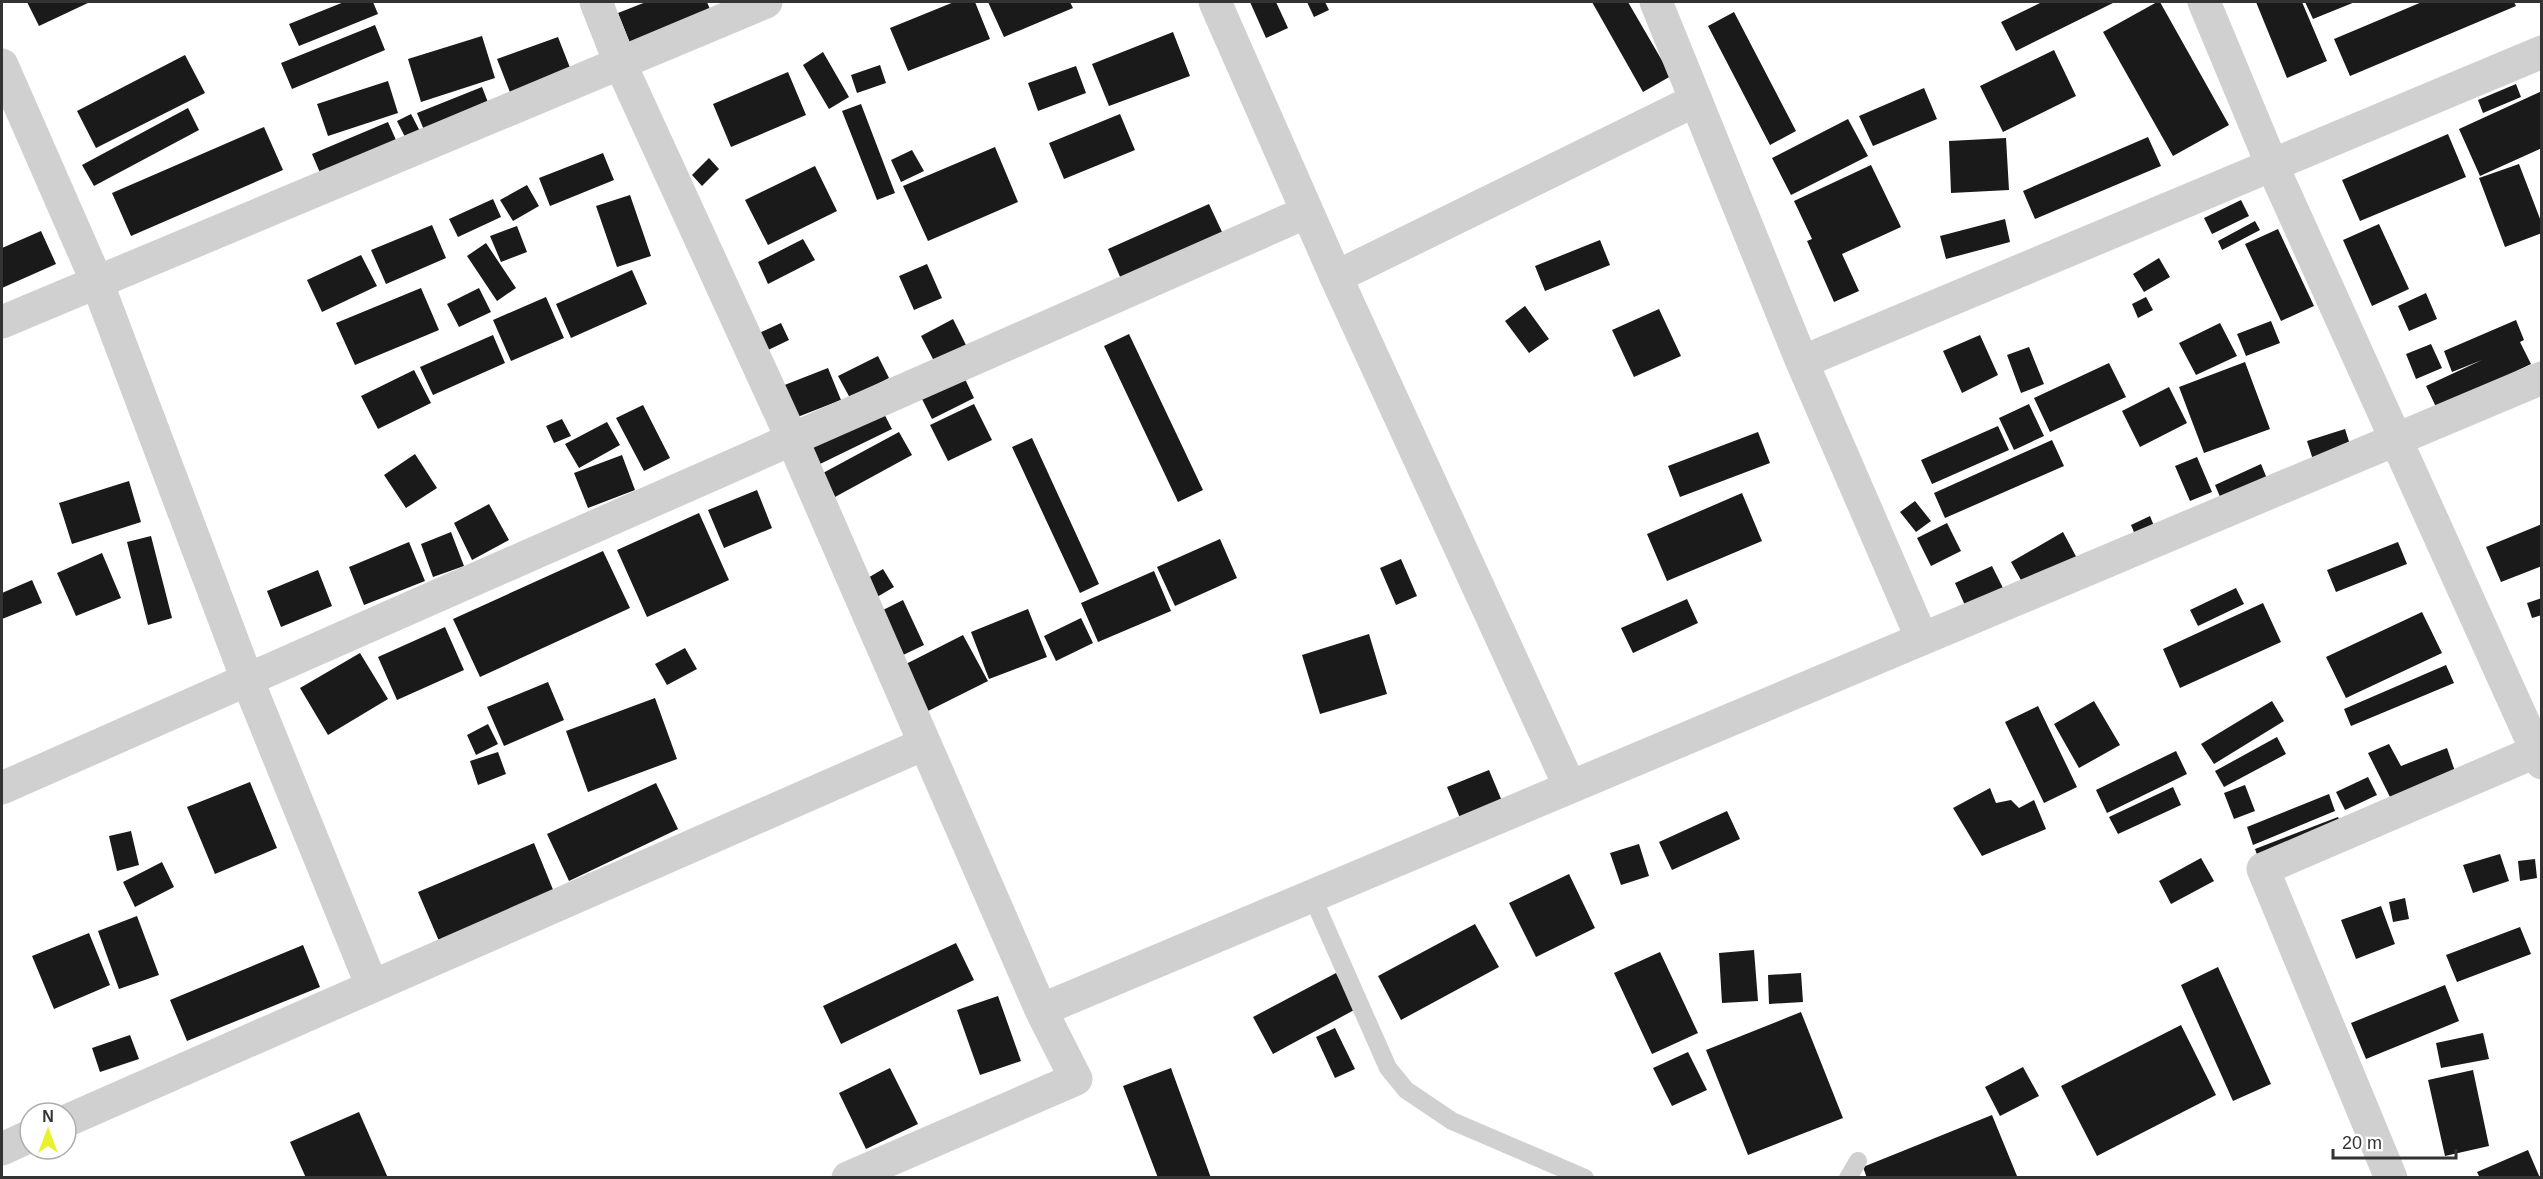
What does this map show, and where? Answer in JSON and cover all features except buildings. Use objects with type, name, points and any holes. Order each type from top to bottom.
[{"type":"street","points":[[596,2],[620,63],[792,439],[1041,1010],[1076,1079],[848,1178]]},
{"type":"street","points":[[2,322],[766,2]]},
{"type":"street","points":[[1215,2],[1307,213],[1570,788]]},
{"type":"street","points":[[1656,2],[1802,362],[1922,639]]},
{"type":"street","points":[[2204,2],[2272,165],[2540,754],[2264,869],[2391,1178]]},
{"type":"street","points":[[1802,362],[2541,52]]},
{"type":"street","points":[[2,64],[97,282],[247,679],[372,986]]},
{"type":"street","points":[[1336,277],[1696,100]]},
{"type":"street","points":[[2,788],[1307,213]]},
{"type":"street","points":[[1041,1010],[2541,378]]},
{"type":"street","points":[[78,1115],[924,744]]},
{"type":"street","points":[[2,1149],[18,1142]]},
{"type":"lane","points":[[1312,896],[1388,1068],[1406,1090],[1452,1122],[1584,1178]]},
{"type":"lane","points":[[1848,1178],[1858,1161]]}]
